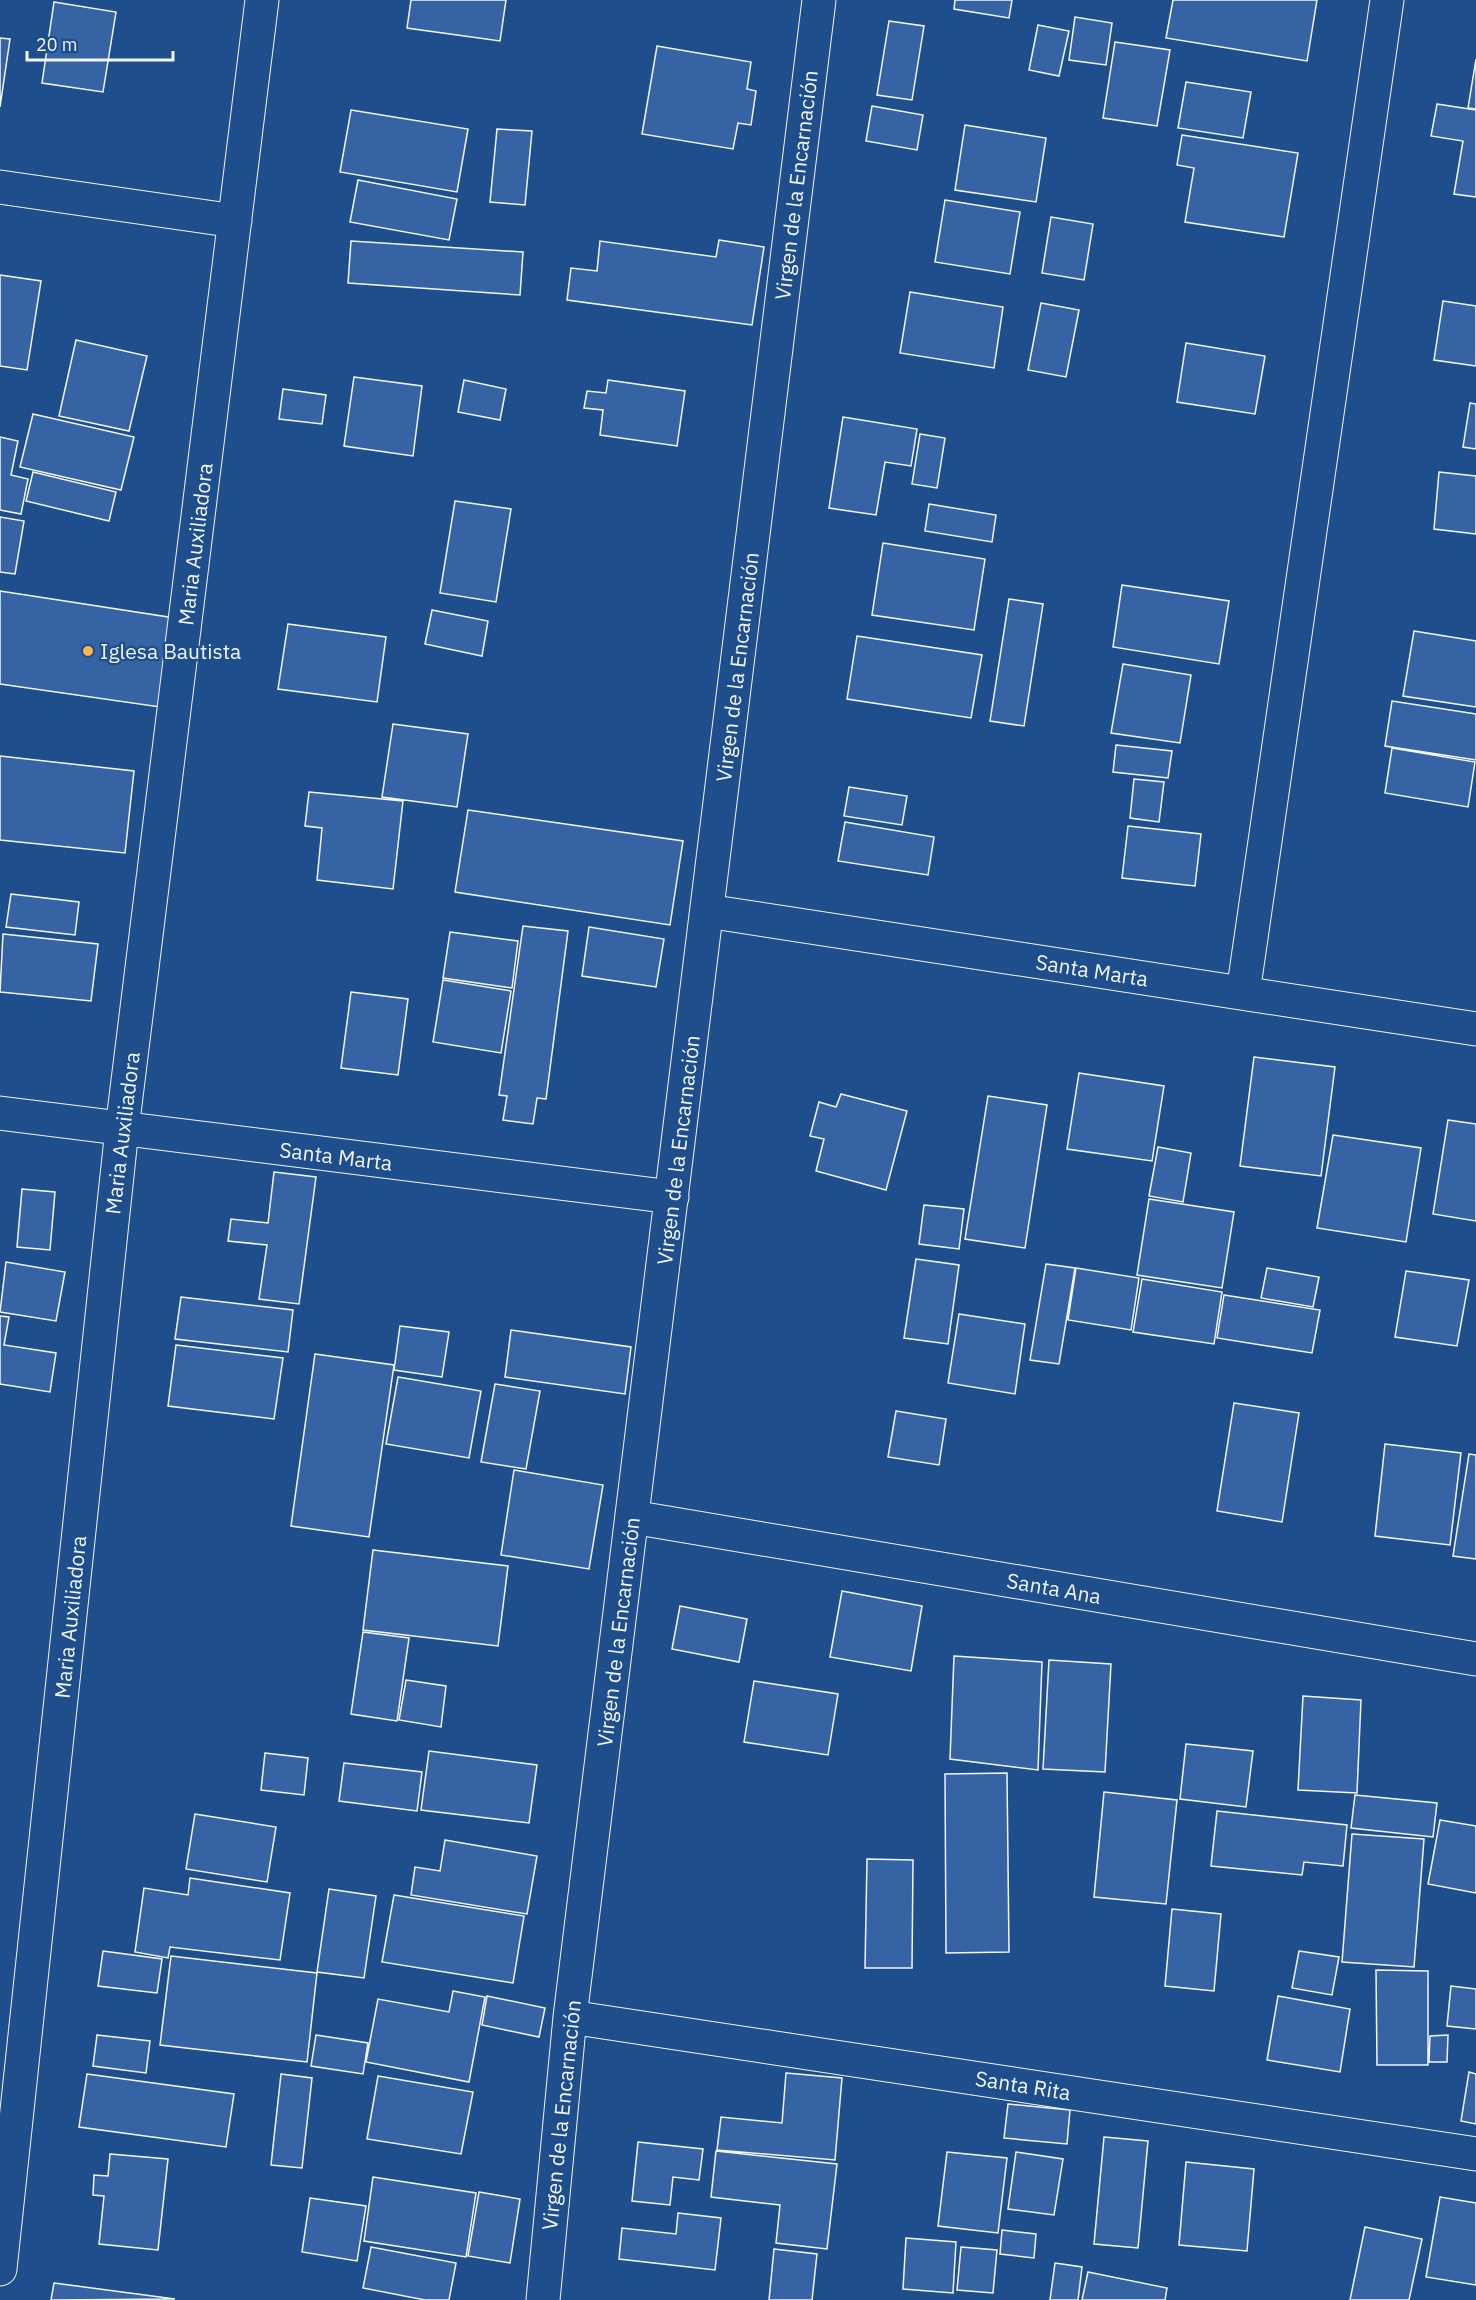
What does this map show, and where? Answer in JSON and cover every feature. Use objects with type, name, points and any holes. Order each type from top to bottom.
[{"type":"street","name":"Maria Auxiliadora","points":[[0,2269],[122,1129],[262,0]]},
{"type":"street","name":"Virgen de la Encarnación","points":[[543,2300],[570,2017],[819,0]]},
{"type":"street","points":[[1243,993],[1387,0]]},
{"type":"street","points":[[0,188],[235,221]]},
{"type":"street","name":"Santa Marta","points":[[707,910],[1476,1029]]},
{"type":"street","name":"Santa Marta","points":[[0,1113],[672,1197]]},
{"type":"street","name":"Santa Ana","points":[[632,1517],[1476,1659]]},
{"type":"street","name":"Santa Rita","points":[[570,2017],[1476,2154]]},
{"type":"building","points":[[411,0],[506,0],[500,41],[407,28]]},
{"type":"building","points":[[955,0],[1012,0],[1009,18],[954,9]]},
{"type":"building","points":[[1173,0],[1317,0],[1307,61],[1166,38]]},
{"type":"building","points":[[54,2],[116,12],[103,92],[42,83]]},
{"type":"building","points":[[1075,17],[1112,23],[1106,65],[1069,60]]},
{"type":"building","points":[[889,21],[924,26],[912,100],[877,95]]},
{"type":"building","points":[[1038,25],[1069,31],[1059,76],[1029,70]]},
{"type":"building","points":[[0,38],[10,39],[0,107]]},
{"type":"building","points":[[1115,42],[1170,50],[1157,126],[1103,118]]},
{"type":"building","points":[[657,46],[751,62],[747,89],[756,91],[751,125],[738,123],[733,149],[642,134]]},
{"type":"building","points":[[1476,59],[1476,109],[1468,108]]},
{"type":"building","points":[[1186,82],[1251,92],[1243,138],[1178,128]]},
{"type":"building","points":[[1437,104],[1476,110],[1476,197],[1454,194],[1463,141],[1431,136]]},
{"type":"building","points":[[872,106],[923,115],[917,150],[866,141]]},
{"type":"building","points":[[351,110],[468,129],[457,192],[340,172]]},
{"type":"building","points":[[965,125],[1046,138],[1036,202],[955,190]]},
{"type":"building","points":[[497,129],[532,131],[525,205],[490,202]]},
{"type":"building","points":[[1182,135],[1298,153],[1284,237],[1185,222],[1194,168],[1177,165]]},
{"type":"building","points":[[358,180],[457,199],[449,240],[350,222]]},
{"type":"building","points":[[945,200],[1020,212],[1010,274],[935,262]]},
{"type":"building","points":[[1051,217],[1093,224],[1084,280],[1042,273]]},
{"type":"building","points":[[719,240],[764,247],[752,325],[567,300],[571,268],[597,271],[600,241],[716,257]]},
{"type":"building","points":[[351,241],[523,252],[520,295],[348,283]]},
{"type":"building","points":[[0,275],[41,281],[27,370],[0,366]]},
{"type":"building","points":[[910,292],[1003,307],[994,368],[900,353]]},
{"type":"building","points":[[1443,301],[1476,306],[1476,366],[1434,360]]},
{"type":"building","points":[[1041,303],[1079,310],[1066,377],[1028,370]]},
{"type":"building","points":[[76,340],[147,356],[129,431],[59,416]]},
{"type":"building","points":[[1186,343],[1265,356],[1255,414],[1177,402]]},
{"type":"building","points":[[354,377],[422,386],[413,456],[344,446]]},
{"type":"building","points":[[464,380],[506,389],[500,420],[458,412]]},
{"type":"building","points":[[608,380],[685,391],[677,446],[600,435],[603,410],[584,408],[587,391],[606,393]]},
{"type":"building","points":[[283,389],[326,395],[322,424],[279,419]]},
{"type":"building","points":[[1470,403],[1476,404],[1476,449],[1463,447]]},
{"type":"building","points":[[33,414],[134,437],[121,490],[20,467]]},
{"type":"building","points":[[843,417],[917,429],[911,466],[885,462],[876,515],[829,508]]},
{"type":"building","points":[[920,434],[945,438],[937,488],[912,484]]},
{"type":"building","points":[[0,437],[18,441],[11,475],[28,479],[21,514],[0,510]]},
{"type":"building","points":[[33,472],[116,492],[109,521],[26,501]]},
{"type":"building","points":[[1439,472],[1476,476],[1476,534],[1434,529]]},
{"type":"building","points":[[455,501],[511,509],[496,602],[440,593]]},
{"type":"building","points":[[929,504],[996,515],[992,542],[925,531]]},
{"type":"building","points":[[0,517],[24,521],[15,574],[0,572]]},
{"type":"building","points":[[883,543],[985,559],[974,630],[872,615]]},
{"type":"building","points":[[1122,585],[1229,601],[1219,664],[1113,647]]},
{"type":"building","name":"Iglesa Bautista","points":[[0,591],[181,619],[167,708],[0,684]]},
{"type":"building","points":[[1009,599],[1043,604],[1024,726],[990,721]]},
{"type":"building","points":[[432,610],[488,621],[482,656],[425,644]]},
{"type":"building","points":[[288,624],[386,637],[377,702],[278,689]]},
{"type":"building","points":[[1414,631],[1476,641],[1476,707],[1403,696]]},
{"type":"building","points":[[857,636],[982,655],[971,718],[847,699]]},
{"type":"building","points":[[1123,664],[1191,675],[1180,743],[1111,733]]},
{"type":"building","points":[[1392,701],[1476,714],[1476,760],[1385,746]]},
{"type":"building","points":[[393,724],[468,734],[457,807],[382,797]]},
{"type":"building","points":[[1116,745],[1172,751],[1168,778],[1113,772]]},
{"type":"building","points":[[1392,748],[1475,762],[1468,807],[1385,793]]},
{"type":"building","points":[[0,756],[134,771],[125,853],[0,840]]},
{"type":"building","points":[[1134,779],[1164,782],[1159,822],[1130,818]]},
{"type":"building","points":[[849,787],[907,796],[902,825],[844,816]]},
{"type":"building","points":[[309,792],[403,801],[393,889],[317,880],[322,828],[305,826]]},
{"type":"building","points":[[468,810],[683,841],[670,925],[455,892]]},
{"type":"building","points":[[845,822],[934,837],[928,875],[838,861]]},
{"type":"building","points":[[1128,826],[1201,834],[1195,886],[1122,878]]},
{"type":"building","points":[[11,894],[79,902],[75,935],[6,927]]},
{"type":"building","points":[[523,926],[568,931],[546,1099],[537,1098],[533,1124],[503,1120],[507,1096],[499,1095]]},
{"type":"building","points":[[589,927],[664,939],[656,987],[582,976]]},
{"type":"building","points":[[450,932],[518,941],[512,988],[443,978]]},
{"type":"building","points":[[3,934],[98,944],[91,1001],[0,992]]},
{"type":"building","points":[[443,980],[511,991],[501,1053],[433,1042]]},
{"type":"building","points":[[351,992],[408,999],[398,1075],[341,1068]]},
{"type":"building","points":[[1254,1057],[1335,1067],[1321,1176],[1240,1166]]},
{"type":"building","points":[[1079,1073],[1164,1086],[1152,1161],[1067,1149]]},
{"type":"building","points":[[841,1094],[907,1111],[886,1190],[816,1171],[824,1139],[810,1136],[819,1102],[836,1107]]},
{"type":"building","points":[[988,1096],[1047,1105],[1025,1248],[965,1239]]},
{"type":"building","points":[[1448,1120],[1476,1124],[1476,1221],[1433,1214]]},
{"type":"building","points":[[1333,1135],[1421,1148],[1406,1242],[1317,1228]]},
{"type":"building","points":[[1158,1147],[1191,1153],[1183,1202],[1149,1196]]},
{"type":"building","points":[[274,1172],[316,1177],[299,1304],[259,1299],[267,1245],[228,1241],[231,1219],[268,1223]]},
{"type":"building","points":[[22,1189],[55,1192],[50,1250],[17,1247]]},
{"type":"building","points":[[1149,1199],[1234,1212],[1222,1288],[1137,1275]]},
{"type":"building","points":[[924,1205],[964,1209],[959,1249],[919,1244]]},
{"type":"building","points":[[916,1259],[959,1265],[948,1344],[904,1338]]},
{"type":"building","points":[[6,1262],[65,1272],[56,1321],[0,1312]]},
{"type":"building","points":[[1046,1264],[1075,1268],[1059,1364],[1030,1360]]},
{"type":"building","points":[[1076,1268],[1139,1278],[1131,1330],[1068,1320]]},
{"type":"building","points":[[1267,1268],[1319,1277],[1313,1307],[1261,1298]]},
{"type":"building","points":[[1406,1271],[1469,1280],[1457,1346],[1395,1337]]},
{"type":"building","points":[[1142,1279],[1222,1292],[1214,1344],[1133,1332]]},
{"type":"building","points":[[1224,1295],[1320,1310],[1312,1353],[1217,1338]]},
{"type":"building","points":[[181,1297],[293,1310],[288,1352],[175,1339]]},
{"type":"building","points":[[959,1314],[1025,1324],[1015,1394],[948,1383]]},
{"type":"building","points":[[0,1316],[9,1317],[4,1345],[56,1353],[50,1392],[0,1384]]},
{"type":"building","points":[[400,1326],[449,1332],[442,1377],[394,1370]]},
{"type":"building","points":[[511,1330],[631,1347],[625,1394],[505,1377]]},
{"type":"building","points":[[176,1345],[283,1358],[274,1419],[168,1406]]},
{"type":"building","points":[[315,1354],[394,1365],[369,1537],[291,1526]]},
{"type":"building","points":[[398,1377],[481,1391],[469,1458],[386,1444]]},
{"type":"building","points":[[495,1384],[540,1391],[526,1469],[481,1462]]},
{"type":"building","points":[[1234,1403],[1299,1413],[1282,1522],[1217,1511]]},
{"type":"building","points":[[896,1411],[946,1419],[939,1465],[888,1457]]},
{"type":"building","points":[[1385,1444],[1461,1453],[1450,1545],[1375,1536]]},
{"type":"building","points":[[1469,1454],[1476,1455],[1476,1559],[1453,1556]]},
{"type":"building","points":[[514,1470],[603,1485],[589,1569],[501,1555]]},
{"type":"building","points":[[373,1550],[508,1566],[498,1646],[363,1630]]},
{"type":"building","points":[[842,1591],[922,1606],[911,1671],[830,1657]]},
{"type":"building","points":[[680,1606],[747,1619],[739,1662],[672,1649]]},
{"type":"building","points":[[363,1632],[409,1638],[397,1721],[351,1714]]},
{"type":"building","points":[[954,1656],[1042,1662],[1038,1770],[950,1759]]},
{"type":"building","points":[[1049,1660],[1111,1664],[1105,1772],[1043,1769]]},
{"type":"building","points":[[406,1680],[446,1686],[441,1727],[399,1720]]},
{"type":"building","points":[[754,1681],[838,1694],[828,1755],[744,1742]]},
{"type":"building","points":[[1303,1696],[1361,1700],[1357,1793],[1298,1790]]},
{"type":"building","points":[[1186,1744],[1253,1751],[1246,1807],[1180,1799]]},
{"type":"building","points":[[429,1751],[537,1765],[529,1823],[421,1810]]},
{"type":"building","points":[[265,1753],[308,1758],[304,1795],[261,1790]]},
{"type":"building","points":[[344,1763],[422,1772],[417,1811],[339,1801]]},
{"type":"building","points":[[1007,1773],[1009,1952],[946,1953],[945,1774]]},
{"type":"building","points":[[1104,1792],[1177,1800],[1166,1904],[1094,1897]]},
{"type":"building","points":[[1355,1795],[1437,1803],[1433,1837],[1351,1828]]},
{"type":"building","points":[[1217,1811],[1347,1825],[1343,1866],[1304,1862],[1302,1875],[1211,1866]]},
{"type":"building","points":[[195,1814],[276,1827],[267,1882],[186,1869]]},
{"type":"building","points":[[1440,1820],[1476,1826],[1476,1893],[1428,1884]]},
{"type":"building","points":[[1352,1834],[1424,1839],[1414,1967],[1342,1962]]},
{"type":"building","points":[[445,1840],[537,1856],[527,1914],[411,1895],[415,1867],[440,1871]]},
{"type":"building","points":[[867,1859],[913,1860],[912,1968],[865,1968]]},
{"type":"building","points":[[190,1878],[290,1893],[280,1960],[170,1947],[168,1958],[135,1952],[144,1888],[188,1895]]},
{"type":"building","points":[[329,1889],[376,1896],[364,1978],[317,1972]]},
{"type":"building","points":[[394,1895],[524,1916],[513,1983],[382,1962]]},
{"type":"building","points":[[1172,1909],[1221,1914],[1214,1991],[1165,1986]]},
{"type":"building","points":[[103,1951],[162,1959],[157,1993],[98,1986]]},
{"type":"building","points":[[1299,1951],[1339,1957],[1332,1995],[1292,1988]]},
{"type":"building","points":[[171,1956],[317,1973],[307,2062],[160,2045]]},
{"type":"building","points":[[1376,1970],[1428,1971],[1428,2065],[1377,2065]]},
{"type":"building","points":[[1451,1986],[1476,1989],[1476,2029],[1447,2026]]},
{"type":"building","points":[[453,1991],[485,1997],[469,2082],[366,2062],[378,1999],[449,2012]]},
{"type":"building","points":[[487,1996],[545,2008],[539,2037],[482,2025]]},
{"type":"building","points":[[1278,1996],[1350,2009],[1340,2072],[1267,2060]]},
{"type":"building","points":[[97,2035],[150,2041],[146,2073],[93,2066]]},
{"type":"building","points":[[316,2035],[368,2043],[363,2074],[311,2066]]},
{"type":"building","points":[[1448,2035],[1447,2062],[1429,2062],[1430,2036]]},
{"type":"building","points":[[1469,2072],[1476,2074],[1476,2124],[1461,2121]]},
{"type":"building","points":[[786,2073],[842,2078],[835,2160],[717,2150],[721,2117],[782,2123]]},
{"type":"building","points":[[87,2074],[234,2094],[226,2147],[79,2127]]},
{"type":"building","points":[[281,2074],[312,2078],[302,2168],[271,2165]]},
{"type":"building","points":[[378,2076],[473,2092],[461,2154],[367,2139]]},
{"type":"building","points":[[1008,2104],[1070,2110],[1067,2144],[1004,2138]]},
{"type":"building","points":[[1104,2137],[1148,2141],[1138,2248],[1094,2244]]},
{"type":"building","points":[[638,2142],[703,2149],[699,2180],[673,2177],[670,2205],[632,2201]]},
{"type":"building","points":[[716,2151],[837,2164],[827,2249],[776,2243],[780,2205],[711,2197]]},
{"type":"building","points":[[947,2152],[1007,2158],[998,2233],[938,2226]]},
{"type":"building","points":[[1016,2152],[1063,2159],[1054,2215],[1008,2209]]},
{"type":"building","points":[[110,2154],[168,2159],[158,2250],[99,2244],[104,2196],[93,2195],[94,2175],[108,2176]]},
{"type":"building","points":[[1186,2162],[1254,2169],[1247,2251],[1179,2245]]},
{"type":"building","points":[[373,2177],[476,2193],[466,2257],[364,2241]]},
{"type":"building","points":[[479,2192],[520,2199],[510,2263],[468,2256]]},
{"type":"building","points":[[1440,2197],[1476,2203],[1476,2285],[1426,2277]]},
{"type":"building","points":[[310,2198],[366,2206],[357,2261],[302,2252]]},
{"type":"building","points":[[678,2213],[721,2218],[715,2270],[619,2259],[622,2228],[676,2234]]},
{"type":"building","points":[[1365,2227],[1422,2239],[1409,2300],[1350,2300]]},
{"type":"building","points":[[1002,2230],[1036,2234],[1034,2258],[1000,2254]]},
{"type":"building","points":[[906,2238],[956,2242],[953,2293],[903,2289]]},
{"type":"building","points":[[371,2247],[456,2263],[449,2300],[425,2300],[363,2288]]},
{"type":"building","points":[[961,2247],[997,2250],[993,2293],[957,2290]]},
{"type":"building","points":[[774,2249],[817,2254],[812,2300],[769,2300]]},
{"type":"building","points":[[1055,2263],[1082,2267],[1078,2300],[1050,2300]]},
{"type":"building","points":[[1088,2272],[1167,2288],[1165,2300],[1082,2300]]},
{"type":"building","points":[[54,2283],[175,2299],[51,2300]]},
{"type":"place","name":"Iglesa Bautista","points":[[88,651]]}]
